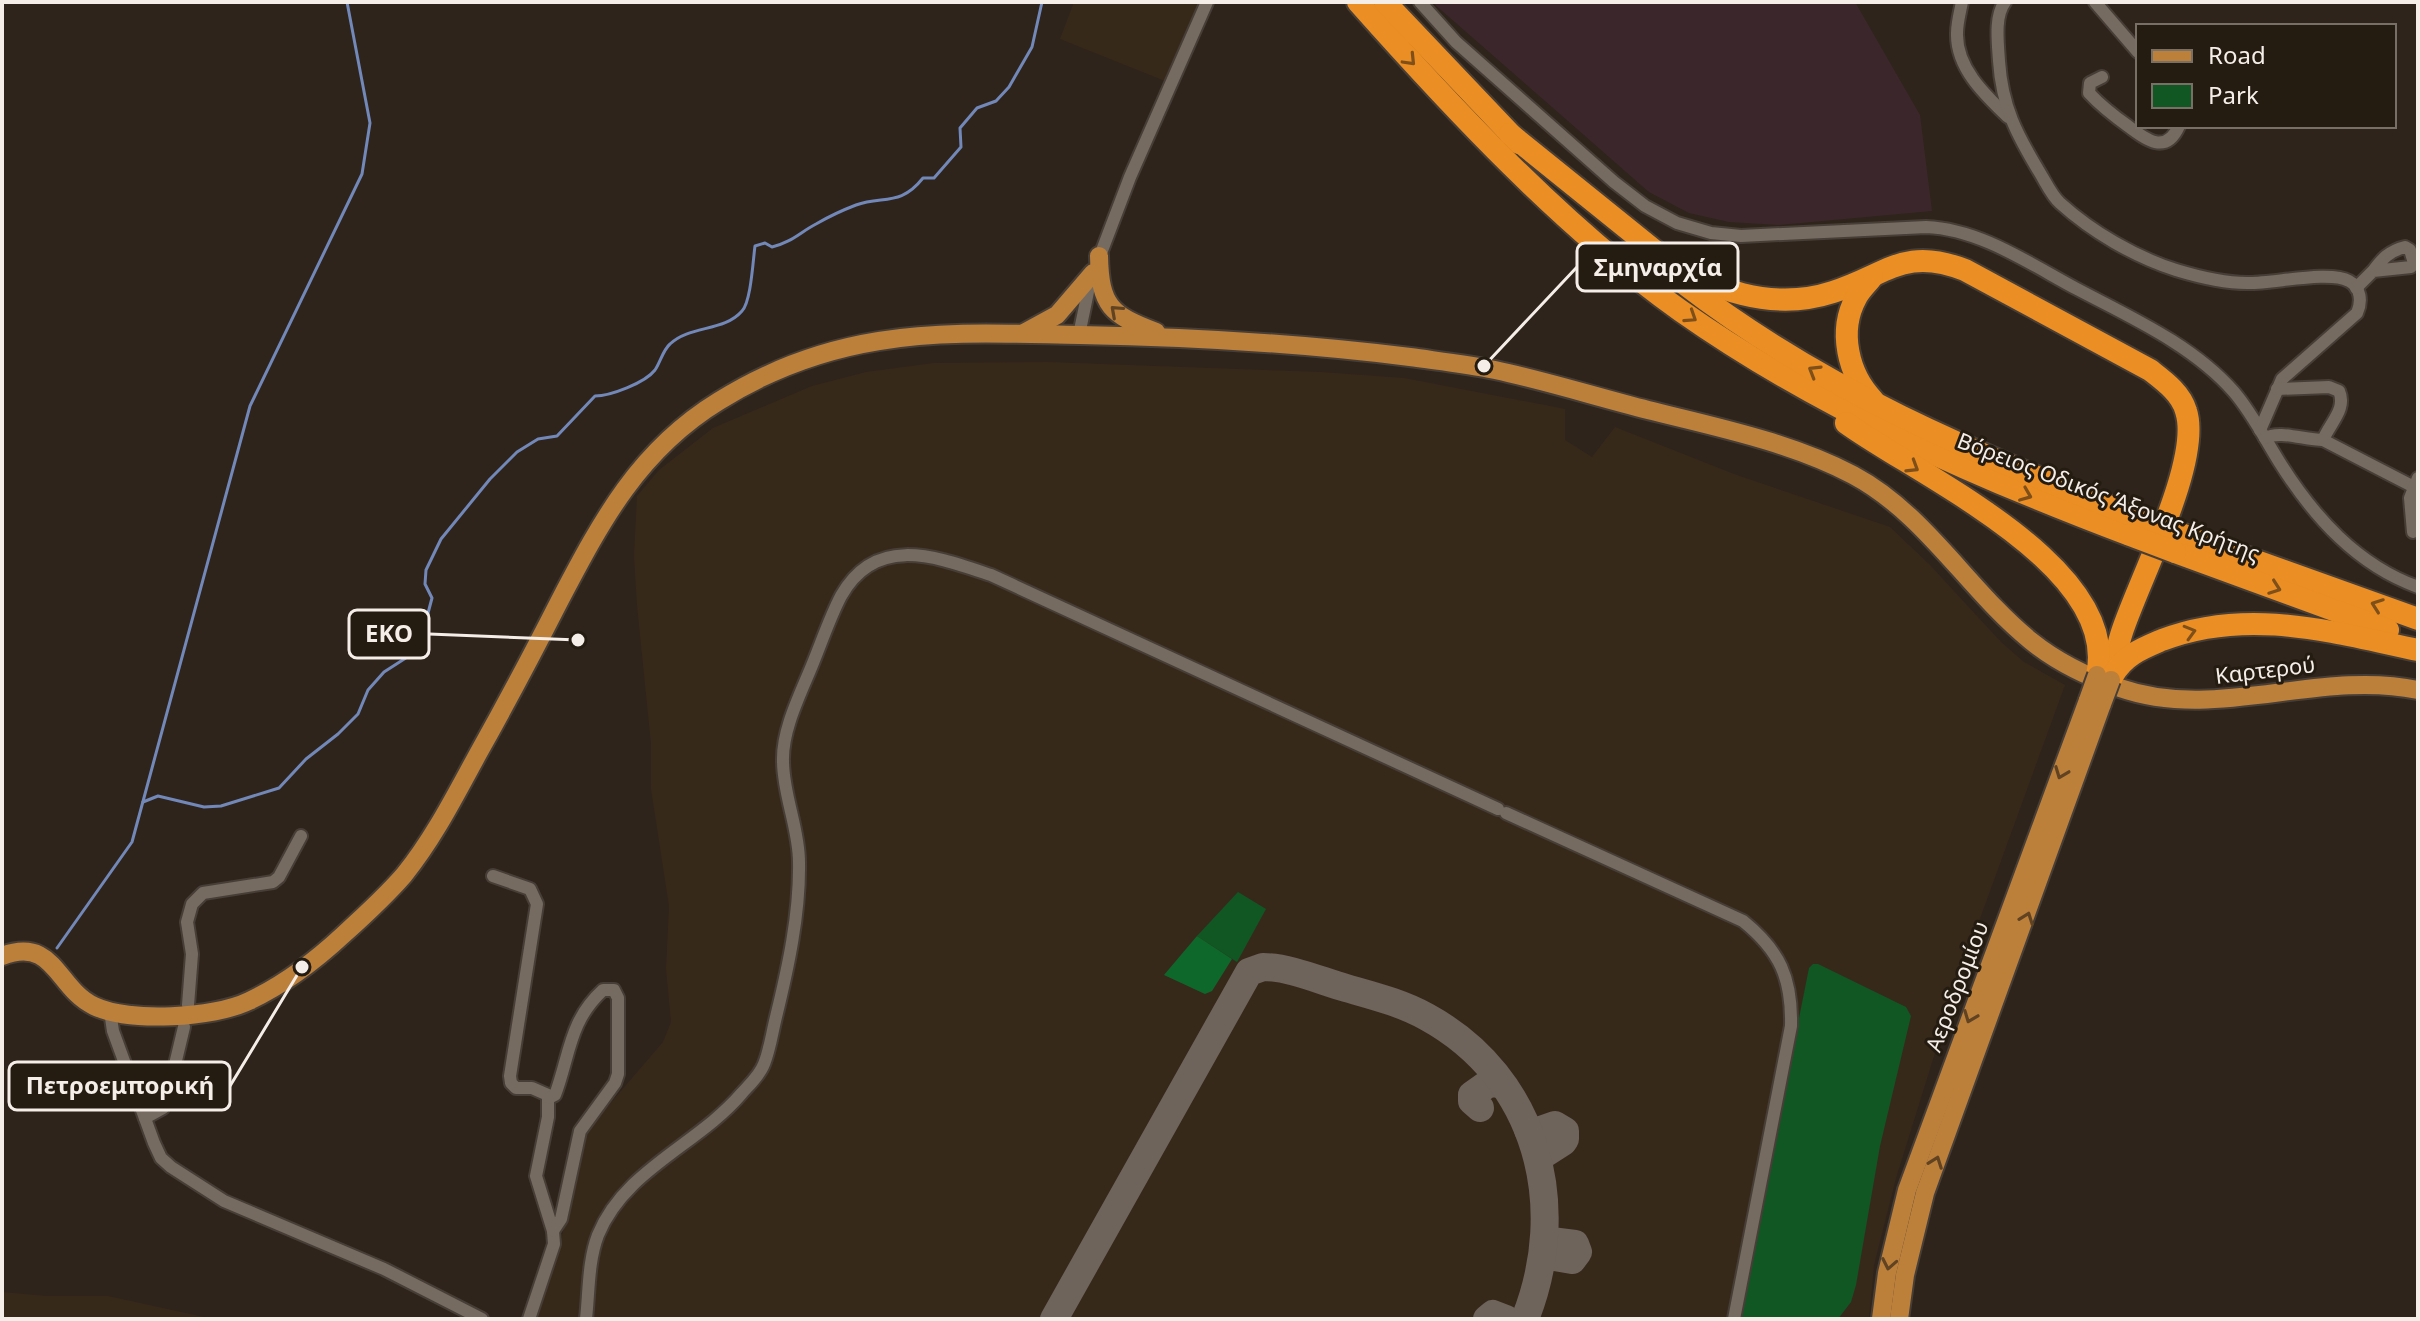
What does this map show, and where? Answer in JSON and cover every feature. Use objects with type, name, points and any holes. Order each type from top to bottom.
[{"type":"highway","name":"Βόρειος Οδικός Άξονας Κρήτης","points":[[1358,2],[1477,129],[1573,224],[1681,311],[1780,375],[1927,452],[2026,496],[2133,526]]},
{"type":"highway","name":"Βόρειος Οδικός Άξονας Κρήτης","points":[[1385,2],[1510,134],[1562,184],[1695,292],[1792,357],[1882,409],[2133,526],[2418,642]]},
{"type":"highway","points":[[1510,134],[1660,255],[1686,273],[1718,288],[1757,297],[1796,300],[1832,293],[1894,265],[1919,259],[1943,261],[2150,370],[2172,388],[2186,410],[2190,440],[2179,483],[2107,670]]},
{"type":"highway","points":[[1873,276],[1856,297],[1849,317],[1847,339],[1850,362],[1858,380],[1882,409]]},
{"type":"highway","points":[[1780,375],[1863,435],[1986,513],[2054,565],[2075,591],[2095,631],[2107,670]]},
{"type":"highway","name":"Βόρειος Οδικός Άξονας Κρήτης","points":[[2178,543],[2418,619]]},
{"type":"highway","points":[[2107,670],[2139,649],[2167,638],[2222,624],[2340,632],[2418,650]]},
{"type":"main road","points":[[1021,335],[1057,315],[1096,265]]},
{"type":"main road","points":[[1096,265],[1108,305],[1126,320],[1170,338]]},
{"type":"main road","name":"Καρτερού","points":[[110,1011],[212,1013],[243,1004],[312,961],[379,901],[416,858],[446,812],[615,503],[642,464],[697,416],[766,376],[843,348],[900,338],[1021,335],[1170,338],[1337,349],[1493,370],[1696,422],[1801,453],[1851,474],[1882,495],[1931,538],[2027,638],[2107,670],[2156,698],[2190,701],[2354,682],[2418,690]]},
{"type":"main road","name":"Αεροδρομίου","points":[[1881,1319],[1887,1273],[1907,1190],[2107,670]]},
{"type":"main road","name":"Αεροδρομίου","points":[[1899,1319],[1910,1249],[1925,1193],[2095,702]]},
{"type":"main road","points":[[2,956],[23,950],[41,955],[83,999],[110,1011]]},
{"type":"street","points":[[1079,335],[1084,304],[1096,265],[1134,166],[1207,2]]},
{"type":"street","points":[[1420,2],[1456,42],[1614,182],[1661,216],[1693,229],[1741,236],[1926,227],[1965,234],[2019,258],[2139,322],[2178,346],[2225,382],[2306,499],[2340,540],[2374,566],[2418,587]]},
{"type":"street","points":[[1962,2],[1957,34],[1959,50],[1982,93],[2009,118]]},
{"type":"street","points":[[2005,2],[2001,7],[1998,43],[2000,80],[2009,118],[2058,202],[2108,238],[2173,269],[2220,282],[2249,284],[2325,277],[2349,280],[2356,288],[2360,301],[2357,313],[2288,373],[2277,389],[2262,434]]},
{"type":"street","points":[[2095,2],[2136,50]]},
{"type":"street","points":[[2102,77],[2090,83],[2089,93],[2146,142],[2164,142],[2175,135],[2178,128]]},
{"type":"street","points":[[2356,288],[2382,258],[2405,247],[2410,250],[2416,264],[2404,270],[2373,271]]},
{"type":"street","points":[[2277,389],[2329,387],[2339,391],[2342,407],[2323,440]]},
{"type":"street","points":[[2262,434],[2278,433],[2323,440],[2416,482],[2410,498],[2413,532]]},
{"type":"street","points":[[586,1319],[595,1247],[613,1208],[646,1173],[709,1127],[763,1068],[787,973],[798,880],[798,845],[786,790],[783,750],[808,677],[842,596],[864,567],[880,559],[917,555],[943,559],[991,575],[1743,921],[1766,942],[1782,968],[1791,1004],[1791,1026],[1734,1319]]},
{"type":"street","points":[[188,1005],[192,954],[187,922],[192,904],[203,893],[273,882],[279,877],[301,836]]},
{"type":"street","points":[[493,876],[524,886],[535,896],[536,917],[510,1076],[516,1088],[541,1090],[549,1098],[536,1176],[553,1231],[554,1251],[529,1319]]},
{"type":"street","points":[[549,1098],[555,1095],[569,1041],[587,1004],[603,990],[614,990],[618,998],[618,1074],[615,1083],[580,1131],[561,1219],[553,1231]]},
{"type":"street","points":[[110,1011],[113,1031],[161,1158],[224,1201],[414,1283],[482,1319]]},
{"type":"street","points":[[145,1118],[163,1108],[166,1102],[184,1027]]},
{"type":"shaded area","points":[[1074,2],[1201,2],[1165,81],[1060,39]]},
{"type":"shaded area","points":[[1432,2],[1855,2],[1920,115],[1932,211],[1779,225],[1729,222],[1689,213],[1649,192]]},
{"type":"shaded area","points":[[1047,362],[1404,378],[1565,409],[1565,440],[1592,457],[1615,427],[1734,474],[1890,527],[2001,642],[2024,662],[2065,685],[1958,979],[1896,1178],[1874,1265],[1869,1319],[535,1319],[559,1251],[583,1135],[663,1042],[671,1022],[666,969],[669,906],[651,789],[651,744],[637,605],[634,556],[637,496],[659,470],[713,428],[812,386],[866,372],[934,363]]},
{"type":"shaded area","points":[[2,1292],[108,1296],[213,1319],[2,1319]]},
{"type":"green space","points":[[1238,892],[1266,909],[1237,962],[1197,936]]},
{"type":"green space","points":[[1197,936],[1232,959],[1212,991],[1205,994],[1164,975]]},
{"type":"green space","points":[[1813,964],[1906,1007],[1911,1016],[1880,1146],[1856,1285],[1851,1302],[1838,1319],[1739,1319],[1809,968]]},
{"type":"waterway","points":[[57,948],[132,842],[250,406],[362,174],[370,123],[347,2]]},
{"type":"waterway","points":[[143,802],[158,796],[204,807],[221,806],[279,788],[306,759],[358,714],[368,690],[384,672],[412,654],[423,632],[432,598],[425,584],[426,570],[441,539],[490,479],[517,452],[538,439],[557,436],[595,396],[609,394],[644,380],[678,338],[735,318],[748,299],[755,246],[765,243],[772,247],[779,245],[846,209],[866,202],[899,197],[923,178],[934,178],[961,147],[960,128],[977,108],[996,101],[1009,87],[1032,47],[1042,2]]},
{"type":"taxiway","points":[[1054,1319],[1249,972],[1263,967],[1305,975],[1417,1012],[1465,1043],[1495,1074],[1519,1110],[1534,1148],[1543,1190],[1544,1233],[1538,1276],[1525,1319]]},
{"type":"taxiway","points":[[1480,1108],[1472,1101],[1472,1095],[1489,1083],[1502,1084]]},
{"type":"taxiway","points":[[1528,1130],[1535,1132],[1555,1125],[1565,1131],[1563,1142],[1538,1158]]},
{"type":"taxiway","points":[[1543,1259],[1549,1256],[1572,1260],[1578,1252],[1575,1244],[1551,1241],[1546,1236]]},
{"type":"taxiway","points":[[1487,1319],[1493,1314],[1506,1319]]},
{"type":"place","name":"Σμηναρχία","points":[[1484,366]]},
{"type":"place","name":"EKO","points":[[578,640]]},
{"type":"place","name":"Πετροεμπορική","points":[[302,967]]}]
